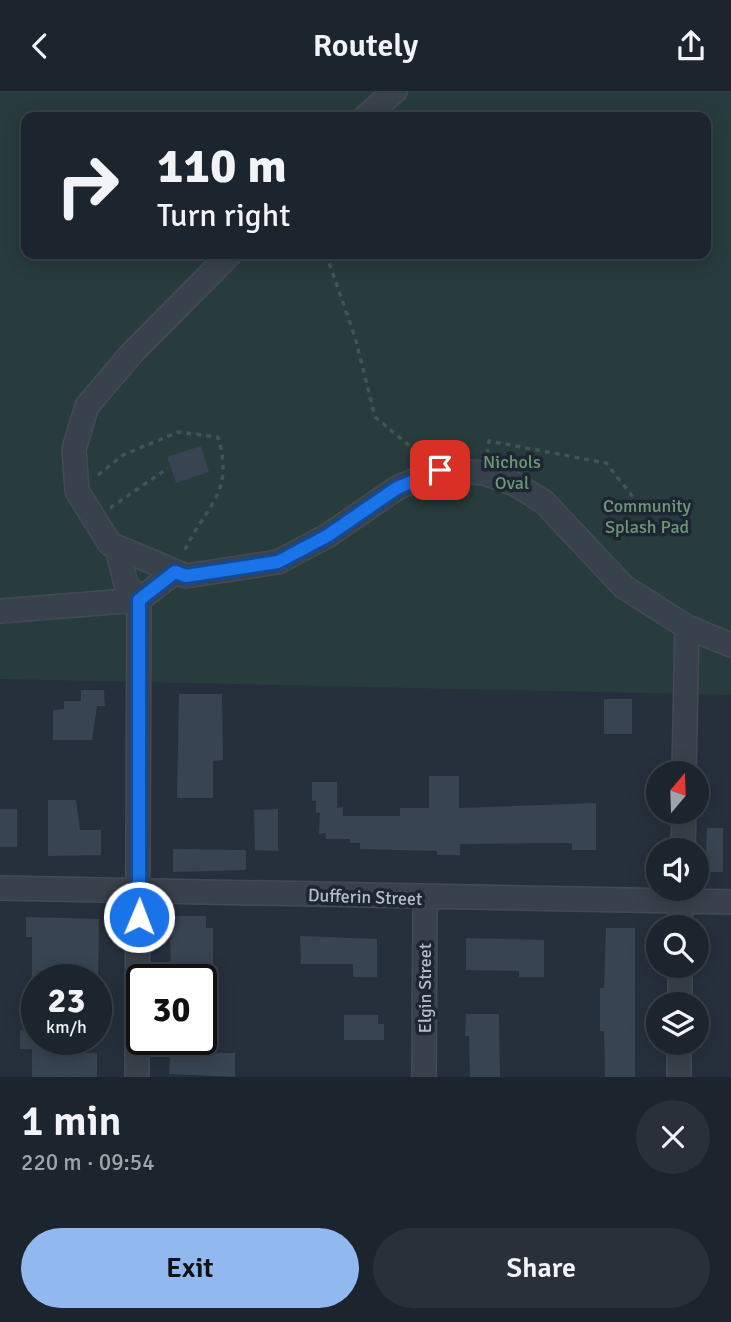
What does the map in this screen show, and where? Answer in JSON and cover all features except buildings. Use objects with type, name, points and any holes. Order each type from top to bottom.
[{"type":"street","points":[[371,112],[395,91]]},
{"type":"street","points":[[225,259],[131,354],[87,406],[74,449],[76,491],[110,544],[186,576],[278,562],[327,536],[397,488],[440,470],[484,473],[515,484],[544,502],[624,587],[687,628],[731,645]]},
{"type":"street","points":[[117,548],[126,584],[139,600],[137,1077]]},
{"type":"street","points":[[0,611],[139,600],[175,572]]},
{"type":"street","points":[[684,761],[687,628]]},
{"type":"street","name":"Dufferin Street","points":[[0,888],[425,899],[646,896]]},
{"type":"street","name":"Elgin Street","points":[[424,1077],[425,899]]},
{"type":"street","name":"Dufferin Street","points":[[709,899],[731,902]]},
{"type":"street","points":[[679,1055],[679,1077]]},
{"type":"path","points":[[328,259],[355,337],[375,417],[440,470]]},
{"type":"path","points":[[76,491],[123,455],[178,432],[218,437],[223,454],[222,491],[190,540],[175,572]]},
{"type":"path","points":[[484,473],[489,441],[606,463],[633,497]]},
{"type":"path","points":[[94,519],[168,468]]},
{"type":"green space","name":"Nichols Oval","points":[[0,91],[731,91],[731,695],[0,679]]},
{"type":"route","points":[[139,917],[139,600],[175,572],[186,576],[278,562],[327,536],[397,488],[440,470]]},
{"type":"park label","name":"Community Splash Pad","points":[[647,516]]}]
